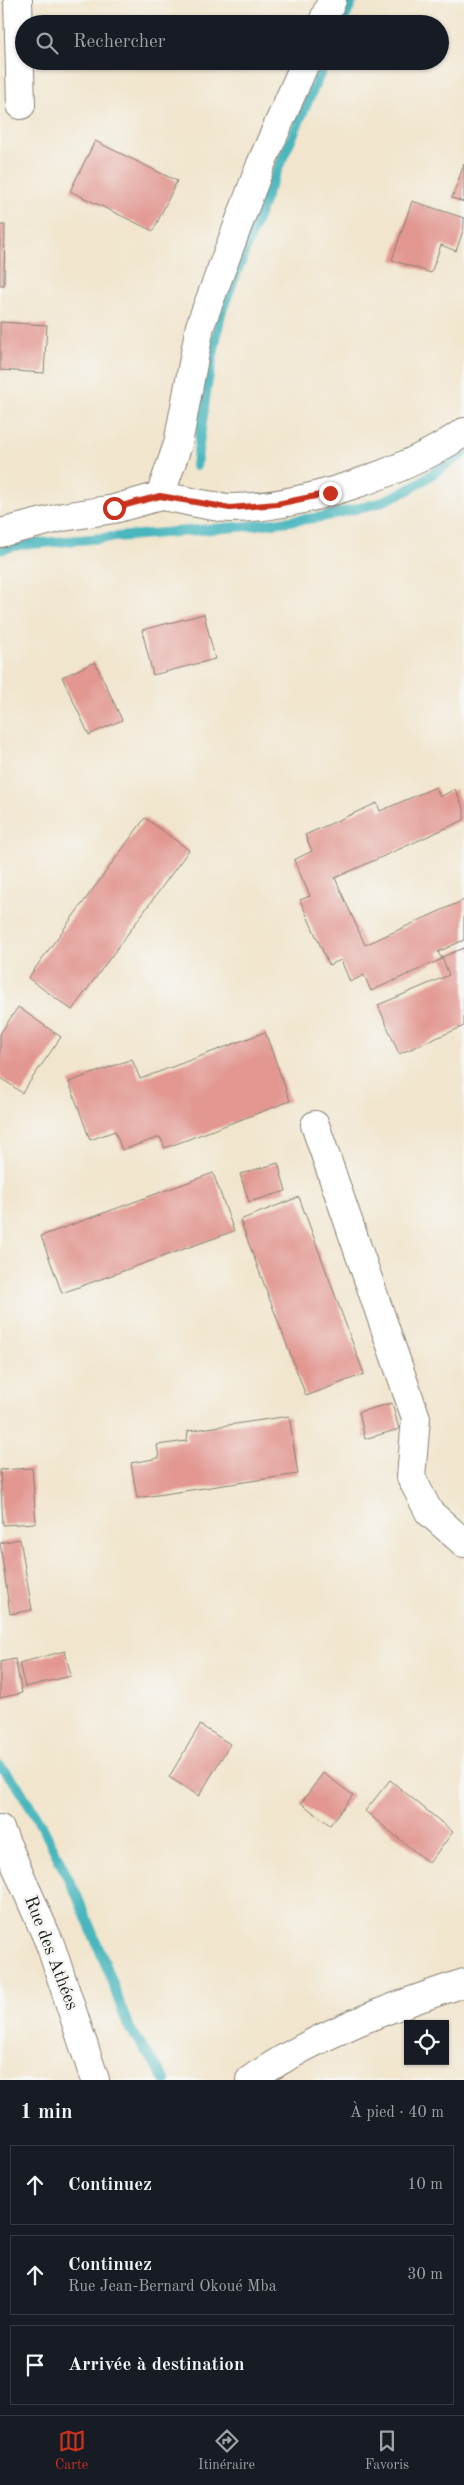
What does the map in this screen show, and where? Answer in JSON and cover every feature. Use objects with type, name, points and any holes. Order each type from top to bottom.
[{"type":"street","points":[[18,0],[18,15]]},
{"type":"street","points":[[326,15],[332,0]]},
{"type":"street","points":[[20,70],[21,105]]},
{"type":"street","points":[[160,496],[178,444],[200,326],[260,164],[302,70]]},
{"type":"street","points":[[0,533],[62,517],[114,508],[160,496],[230,508],[277,504],[330,493],[426,456],[464,432]]},
{"type":"street","points":[[315,1125],[416,1418],[412,1477],[429,1512],[464,1544]]},
{"type":"street","name":"Rue des Athées","points":[[0,1829],[50,1944],[95,2080]]},
{"type":"street","points":[[250,2080],[276,2063],[347,2027],[397,2006],[464,1983]]},
{"type":"building","points":[[95,141],[177,181],[153,231],[70,191]]},
{"type":"building","points":[[464,164],[464,202],[452,198]]},
{"type":"building","points":[[412,201],[464,218],[464,228],[456,251],[441,245],[431,273],[392,260]]},
{"type":"building","points":[[0,225],[5,225],[4,285],[0,285]]},
{"type":"building","points":[[0,322],[47,325],[44,373],[0,370]]},
{"type":"building","points":[[204,614],[215,659],[153,675],[142,630]]},
{"type":"building","points":[[95,662],[122,720],[89,735],[62,677]]},
{"type":"building","points":[[436,787],[440,797],[455,789],[464,809],[464,820],[335,878],[365,945],[464,900],[464,940],[438,952],[442,959],[371,991],[364,975],[350,982],[341,960],[329,965],[300,900],[310,896],[294,860],[312,851],[305,835],[377,803],[380,811]]},
{"type":"building","points":[[145,818],[189,850],[72,1010],[28,978]]},
{"type":"building","points":[[464,948],[464,1026],[399,1054],[378,1005],[449,975],[442,957]]},
{"type":"building","points":[[18,1007],[61,1037],[22,1093],[0,1077],[0,1034]]},
{"type":"building","points":[[265,1032],[290,1101],[165,1148],[160,1137],[122,1150],[115,1131],[90,1140],[69,1082],[132,1059],[140,1079]]},
{"type":"building","points":[[278,1163],[286,1191],[249,1202],[240,1174]]},
{"type":"building","points":[[213,1173],[234,1231],[62,1293],[41,1236]]},
{"type":"building","points":[[299,1197],[364,1374],[306,1396],[240,1220]]},
{"type":"building","points":[[392,1403],[399,1429],[365,1439],[359,1412]]},
{"type":"building","points":[[289,1416],[298,1474],[137,1498],[131,1463],[159,1458],[157,1445],[187,1441],[188,1431]]},
{"type":"building","points":[[32,1468],[36,1523],[3,1525],[0,1470]]},
{"type":"building","points":[[20,1539],[32,1610],[10,1614],[0,1543]]},
{"type":"building","points":[[65,1651],[71,1676],[25,1687],[19,1663]]},
{"type":"building","points":[[15,1659],[22,1693],[0,1698],[0,1662]]},
{"type":"building","points":[[200,1725],[230,1744],[199,1796],[169,1777]]},
{"type":"building","points":[[323,1773],[353,1795],[330,1825],[301,1803]]},
{"type":"building","points":[[390,1780],[453,1832],[429,1863],[365,1811]]},
{"type":"waterway","points":[[346,15],[353,0]]},
{"type":"waterway","points":[[196,466],[207,385],[221,313],[268,191],[322,70]]},
{"type":"waterway","points":[[0,550],[19,545],[248,526],[323,517],[379,503],[408,490],[464,453]]},
{"type":"waterway","points":[[0,1766],[17,1785],[44,1830],[77,1896],[107,1968],[128,2026],[166,2080]]},
{"type":"route","points":[[114,508],[160,496],[230,508],[277,504],[330,493]]}]
